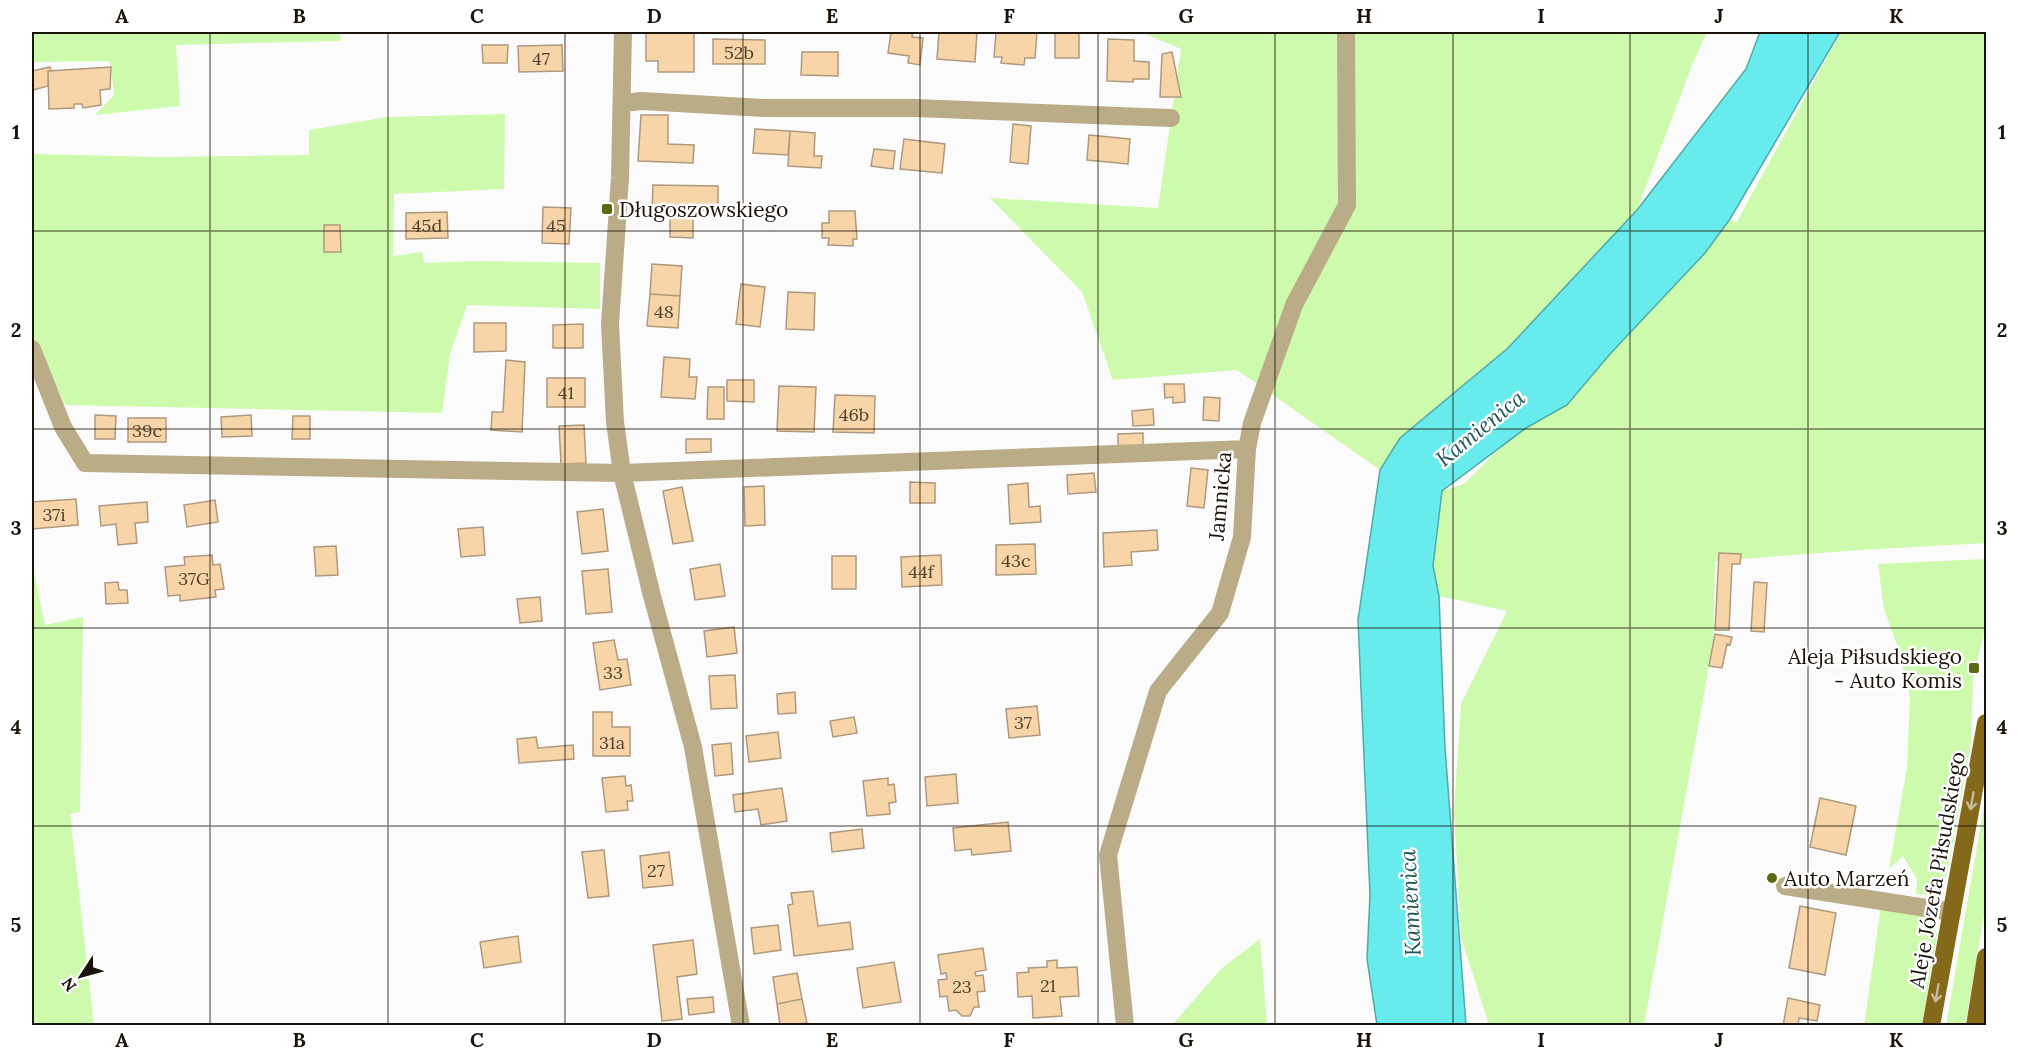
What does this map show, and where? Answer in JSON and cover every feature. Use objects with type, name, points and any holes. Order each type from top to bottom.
[{"type":"main road","name":"Aleje Józefa Piłsudskiego","points":[[1931,1026],[1986,723]]},
{"type":"main road","points":[[1975,1025],[1986,957]]},
{"type":"street","points":[[623,32],[620,178],[610,324],[615,422],[622,473],[652,596],[693,747],[741,1026]]},
{"type":"street","name":"Jamnicka","points":[[1125,1026],[1108,855],[1158,691],[1220,613],[1242,537],[1247,449],[1252,423],[1294,304],[1347,205],[1346,32]]},
{"type":"street","points":[[622,103],[642,101],[764,108],[915,108],[1171,118]]},
{"type":"street","points":[[32,349],[63,427],[85,464],[622,473],[1247,449]]},
{"type":"street","points":[[1785,886],[1952,912]]},
{"type":"green space","points":[[32,32],[340,32],[341,41],[176,45],[180,106],[95,115],[114,95],[110,61],[32,62]]},
{"type":"green space","points":[[1141,32],[1707,32],[1637,210],[1508,348],[1400,438],[1380,470],[1237,370],[1113,380],[1082,292],[990,198],[1158,208],[1181,49]]},
{"type":"green space","points":[[1841,32],[1986,32],[1986,543],[1715,561],[1713,644],[1644,1025],[1489,1025],[1461,937],[1454,811],[1461,704],[1507,611],[1439,596],[1433,566],[1442,491],[1464,484],[1495,453],[1526,428],[1567,405],[1610,354],[1705,253],[1730,219],[1736,223]]},
{"type":"green space","points":[[505,114],[504,189],[394,194],[393,256],[422,252],[424,263],[479,261],[600,263],[600,309],[467,305],[450,354],[442,413],[65,405],[32,334],[32,154],[161,157],[309,155],[309,130],[387,117]]},
{"type":"green space","points":[[1986,559],[1986,623],[1973,680],[1971,743],[1945,885],[1933,895],[1916,894],[1917,879],[1903,856],[1889,869],[1907,768],[1910,697],[1899,650],[1884,609],[1878,564]]},
{"type":"green space","points":[[32,562],[45,625],[83,617],[80,812],[70,814],[94,1025],[32,1025]]},
{"type":"green space","points":[[1986,795],[1986,903],[1965,1025],[1946,1026]]},
{"type":"green space","points":[[1881,906],[1928,917],[1937,935],[1922,1025],[1864,1026]]},
{"type":"green space","points":[[1260,939],[1267,1025],[1172,1025],[1222,968]]},
{"type":"water","name":"Kamienica","points":[[1760,32],[1840,32],[1730,219],[1705,253],[1610,354],[1567,405],[1526,428],[1442,491],[1433,566],[1439,596],[1445,748],[1466,1025],[1377,1025],[1367,959],[1370,895],[1358,620],[1380,470],[1400,438],[1508,348],[1637,210],[1746,69]]},
{"type":"building","points":[[646,32],[694,32],[694,72],[658,72],[658,61],[646,61]]},
{"type":"building","points":[[891,32],[913,32],[912,37],[923,38],[920,65],[908,63],[909,56],[888,53]]},
{"type":"building","points":[[939,32],[977,32],[975,62],[937,59]]},
{"type":"building","points":[[996,32],[1037,33],[1035,58],[1025,58],[1024,65],[1001,63],[1002,57],[994,57]]},
{"type":"building","points":[[1055,32],[1079,32],[1079,58],[1055,58]]},
{"type":"building","points":[[713,39],[765,40],[765,64],[713,64]]},
{"type":"building","points":[[1108,39],[1134,40],[1134,61],[1149,62],[1149,79],[1133,79],[1133,82],[1107,81]]},
{"type":"building","points":[[482,45],[508,45],[507,63],[483,63]]},
{"type":"building","points":[[562,45],[563,71],[519,72],[518,46]]},
{"type":"building","points":[[802,52],[838,52],[838,76],[801,75]]},
{"type":"building","points":[[1172,52],[1181,97],[1160,97],[1162,54]]},
{"type":"building","points":[[50,67],[48,86],[33,90],[32,71]]},
{"type":"building","points":[[111,67],[110,89],[100,90],[101,105],[83,108],[82,104],[74,104],[74,108],[49,109],[48,71]]},
{"type":"building","points":[[641,115],[668,115],[668,144],[694,145],[693,163],[638,161]]},
{"type":"building","points":[[1013,124],[1031,126],[1028,164],[1010,162]]},
{"type":"building","points":[[755,129],[790,131],[788,155],[753,153]]},
{"type":"building","points":[[790,131],[815,133],[814,156],[822,156],[821,168],[788,166]]},
{"type":"building","points":[[1089,135],[1130,139],[1128,164],[1087,160]]},
{"type":"building","points":[[904,139],[945,144],[942,173],[900,169]]},
{"type":"building","points":[[874,149],[895,151],[893,169],[871,166]]},
{"type":"building","points":[[653,185],[718,186],[718,210],[693,210],[693,238],[670,237],[670,210],[652,210]]},
{"type":"building","points":[[543,207],[571,208],[569,244],[542,243]]},
{"type":"building","points":[[829,211],[855,211],[857,239],[853,239],[853,246],[828,245],[829,238],[822,238],[822,223],[829,223]]},
{"type":"building","points":[[447,212],[448,238],[406,239],[406,213]]},
{"type":"building","points":[[324,225],[340,225],[341,252],[324,252]]},
{"type":"building","points":[[652,264],[682,266],[680,296],[650,294]]},
{"type":"building","points":[[741,284],[765,287],[760,327],[736,324]]},
{"type":"building","points":[[788,292],[815,293],[814,330],[786,329]]},
{"type":"building","points":[[650,294],[680,296],[678,328],[647,326]]},
{"type":"building","points":[[474,323],[506,323],[506,351],[474,352]]},
{"type":"building","points":[[583,324],[583,348],[553,348],[553,325]]},
{"type":"building","points":[[664,357],[690,359],[689,377],[697,377],[695,399],[661,397]]},
{"type":"building","points":[[506,360],[525,362],[522,432],[491,430],[492,412],[503,412]]},
{"type":"building","points":[[547,378],[585,378],[585,407],[547,407]]},
{"type":"building","points":[[727,380],[754,380],[754,402],[727,401]]},
{"type":"building","points":[[1164,384],[1184,384],[1185,402],[1173,403],[1173,397],[1165,398]]},
{"type":"building","points":[[779,386],[816,387],[814,432],[777,431]]},
{"type":"building","points":[[708,387],[724,387],[724,419],[707,419]]},
{"type":"building","points":[[835,395],[875,396],[874,433],[833,432]]},
{"type":"building","points":[[1204,397],[1220,398],[1219,421],[1203,420]]},
{"type":"building","points":[[1153,409],[1154,425],[1133,426],[1132,411]]},
{"type":"building","points":[[95,415],[116,416],[115,439],[95,439]]},
{"type":"building","points":[[251,415],[252,436],[222,437],[221,417]]},
{"type":"building","points":[[293,416],[310,416],[310,439],[292,439]]},
{"type":"building","points":[[128,418],[166,418],[166,442],[128,442]]},
{"type":"building","points":[[584,425],[586,463],[561,464],[559,426]]},
{"type":"building","points":[[1143,433],[1143,450],[1118,451],[1118,434]]},
{"type":"building","points":[[686,439],[711,439],[711,452],[686,453]]},
{"type":"building","points":[[1191,468],[1208,470],[1204,508],[1187,506]]},
{"type":"building","points":[[1094,473],[1096,492],[1068,494],[1067,475]]},
{"type":"building","points":[[910,482],[935,483],[935,503],[910,503]]},
{"type":"building","points":[[1028,483],[1029,507],[1040,506],[1041,522],[1010,524],[1008,485]]},
{"type":"building","points":[[764,486],[765,525],[745,526],[744,487]]},
{"type":"building","points":[[682,487],[693,541],[673,544],[663,491]]},
{"type":"building","points":[[76,499],[78,525],[32,529],[32,502]]},
{"type":"building","points":[[215,500],[218,522],[187,527],[184,505]]},
{"type":"building","points":[[147,502],[148,522],[135,523],[137,543],[118,545],[116,524],[101,526],[99,506]]},
{"type":"building","points":[[603,509],[608,551],[582,554],[577,512]]},
{"type":"building","points":[[483,527],[485,555],[461,557],[458,529]]},
{"type":"building","points":[[1157,530],[1158,550],[1131,552],[1132,565],[1104,567],[1103,533]]},
{"type":"building","points":[[1035,544],[1036,574],[996,575],[996,545]]},
{"type":"building","points":[[336,546],[338,575],[316,576],[314,547]]},
{"type":"building","points":[[1719,553],[1741,554],[1740,564],[1732,564],[1729,630],[1715,630]]},
{"type":"building","points":[[212,555],[213,565],[220,564],[224,589],[215,590],[216,597],[180,601],[180,595],[168,596],[165,567],[185,565],[184,557]]},
{"type":"building","points":[[941,555],[942,585],[902,587],[901,557]]},
{"type":"building","points":[[832,556],[856,556],[856,589],[832,589]]},
{"type":"building","points":[[720,564],[725,596],[695,600],[690,569]]},
{"type":"building","points":[[608,569],[612,612],[586,614],[582,571]]},
{"type":"building","points":[[118,582],[119,590],[127,590],[128,603],[106,604],[105,583]]},
{"type":"building","points":[[1754,582],[1767,583],[1764,632],[1751,631]]},
{"type":"building","points":[[540,597],[542,621],[520,623],[517,599]]},
{"type":"building","points":[[734,627],[737,653],[707,657],[704,631]]},
{"type":"building","points":[[1715,634],[1732,637],[1730,645],[1727,644],[1722,668],[1709,666]]},
{"type":"building","points":[[614,640],[618,660],[627,659],[631,685],[600,690],[593,643]]},
{"type":"building","points":[[735,675],[737,708],[711,709],[709,676]]},
{"type":"building","points":[[795,692],[796,713],[778,714],[777,694]]},
{"type":"building","points":[[1037,706],[1040,735],[1009,738],[1006,709]]},
{"type":"building","points":[[593,712],[612,712],[612,727],[630,727],[630,756],[593,756]]},
{"type":"building","points":[[854,717],[857,733],[833,737],[830,721]]},
{"type":"building","points":[[778,732],[781,758],[749,762],[746,736]]},
{"type":"building","points":[[536,737],[538,748],[573,745],[574,759],[519,763],[517,739]]},
{"type":"building","points":[[731,743],[733,774],[715,776],[712,745]]},
{"type":"building","points":[[956,774],[958,803],[927,806],[925,777]]},
{"type":"building","points":[[625,776],[626,786],[631,785],[633,801],[627,801],[628,810],[606,812],[602,778]]},
{"type":"building","points":[[888,778],[888,785],[894,784],[896,802],[889,803],[890,814],[867,816],[863,781]]},
{"type":"building","points":[[782,788],[787,821],[761,825],[758,809],[735,812],[733,795]]},
{"type":"building","points":[[1820,798],[1856,806],[1846,855],[1810,847]]},
{"type":"building","points":[[1008,822],[1011,851],[972,855],[971,849],[955,851],[953,828]]},
{"type":"building","points":[[862,829],[864,848],[832,852],[830,833]]},
{"type":"building","points":[[604,850],[609,896],[588,898],[582,852]]},
{"type":"building","points":[[669,852],[673,885],[643,888],[640,856]]},
{"type":"building","points":[[813,891],[818,926],[850,922],[853,949],[794,956],[788,905],[793,904],[791,893]]},
{"type":"building","points":[[1800,906],[1836,913],[1825,975],[1789,968]]},
{"type":"building","points":[[778,925],[781,950],[754,954],[751,928]]},
{"type":"building","points":[[518,936],[521,962],[484,968],[480,942]]},
{"type":"building","points":[[693,940],[697,974],[677,977],[682,1019],[662,1021],[653,945]]},
{"type":"building","points":[[983,948],[986,970],[975,972],[976,976],[983,975],[985,991],[977,992],[979,1007],[974,1007],[970,1016],[962,1016],[956,1010],[949,1011],[947,996],[940,997],[938,980],[947,979],[946,973],[941,974],[938,955]]},
{"type":"building","points":[[1057,960],[1057,968],[1077,967],[1079,996],[1060,997],[1062,1016],[1033,1018],[1032,996],[1018,997],[1017,973],[1029,972],[1028,968],[1047,967],[1047,961]]},
{"type":"building","points":[[894,962],[901,1002],[863,1008],[857,968]]},
{"type":"building","points":[[797,973],[802,999],[777,1004],[773,977]]},
{"type":"building","points":[[713,997],[714,1012],[689,1015],[687,999]]},
{"type":"building","points":[[1788,998],[1820,1005],[1817,1021],[1799,1018],[1798,1026],[1783,1026]]},
{"type":"building","points":[[802,999],[807,1023],[780,1026],[777,1004]]},
{"type":"place","name":"Długoszowskiego","points":[[607,209]]},
{"type":"place","name":"Aleja Piłsudskiego - Auto Komis","points":[[1974,668]]},
{"type":"place","name":"Auto Marzeń","points":[[1772,878]]}]
